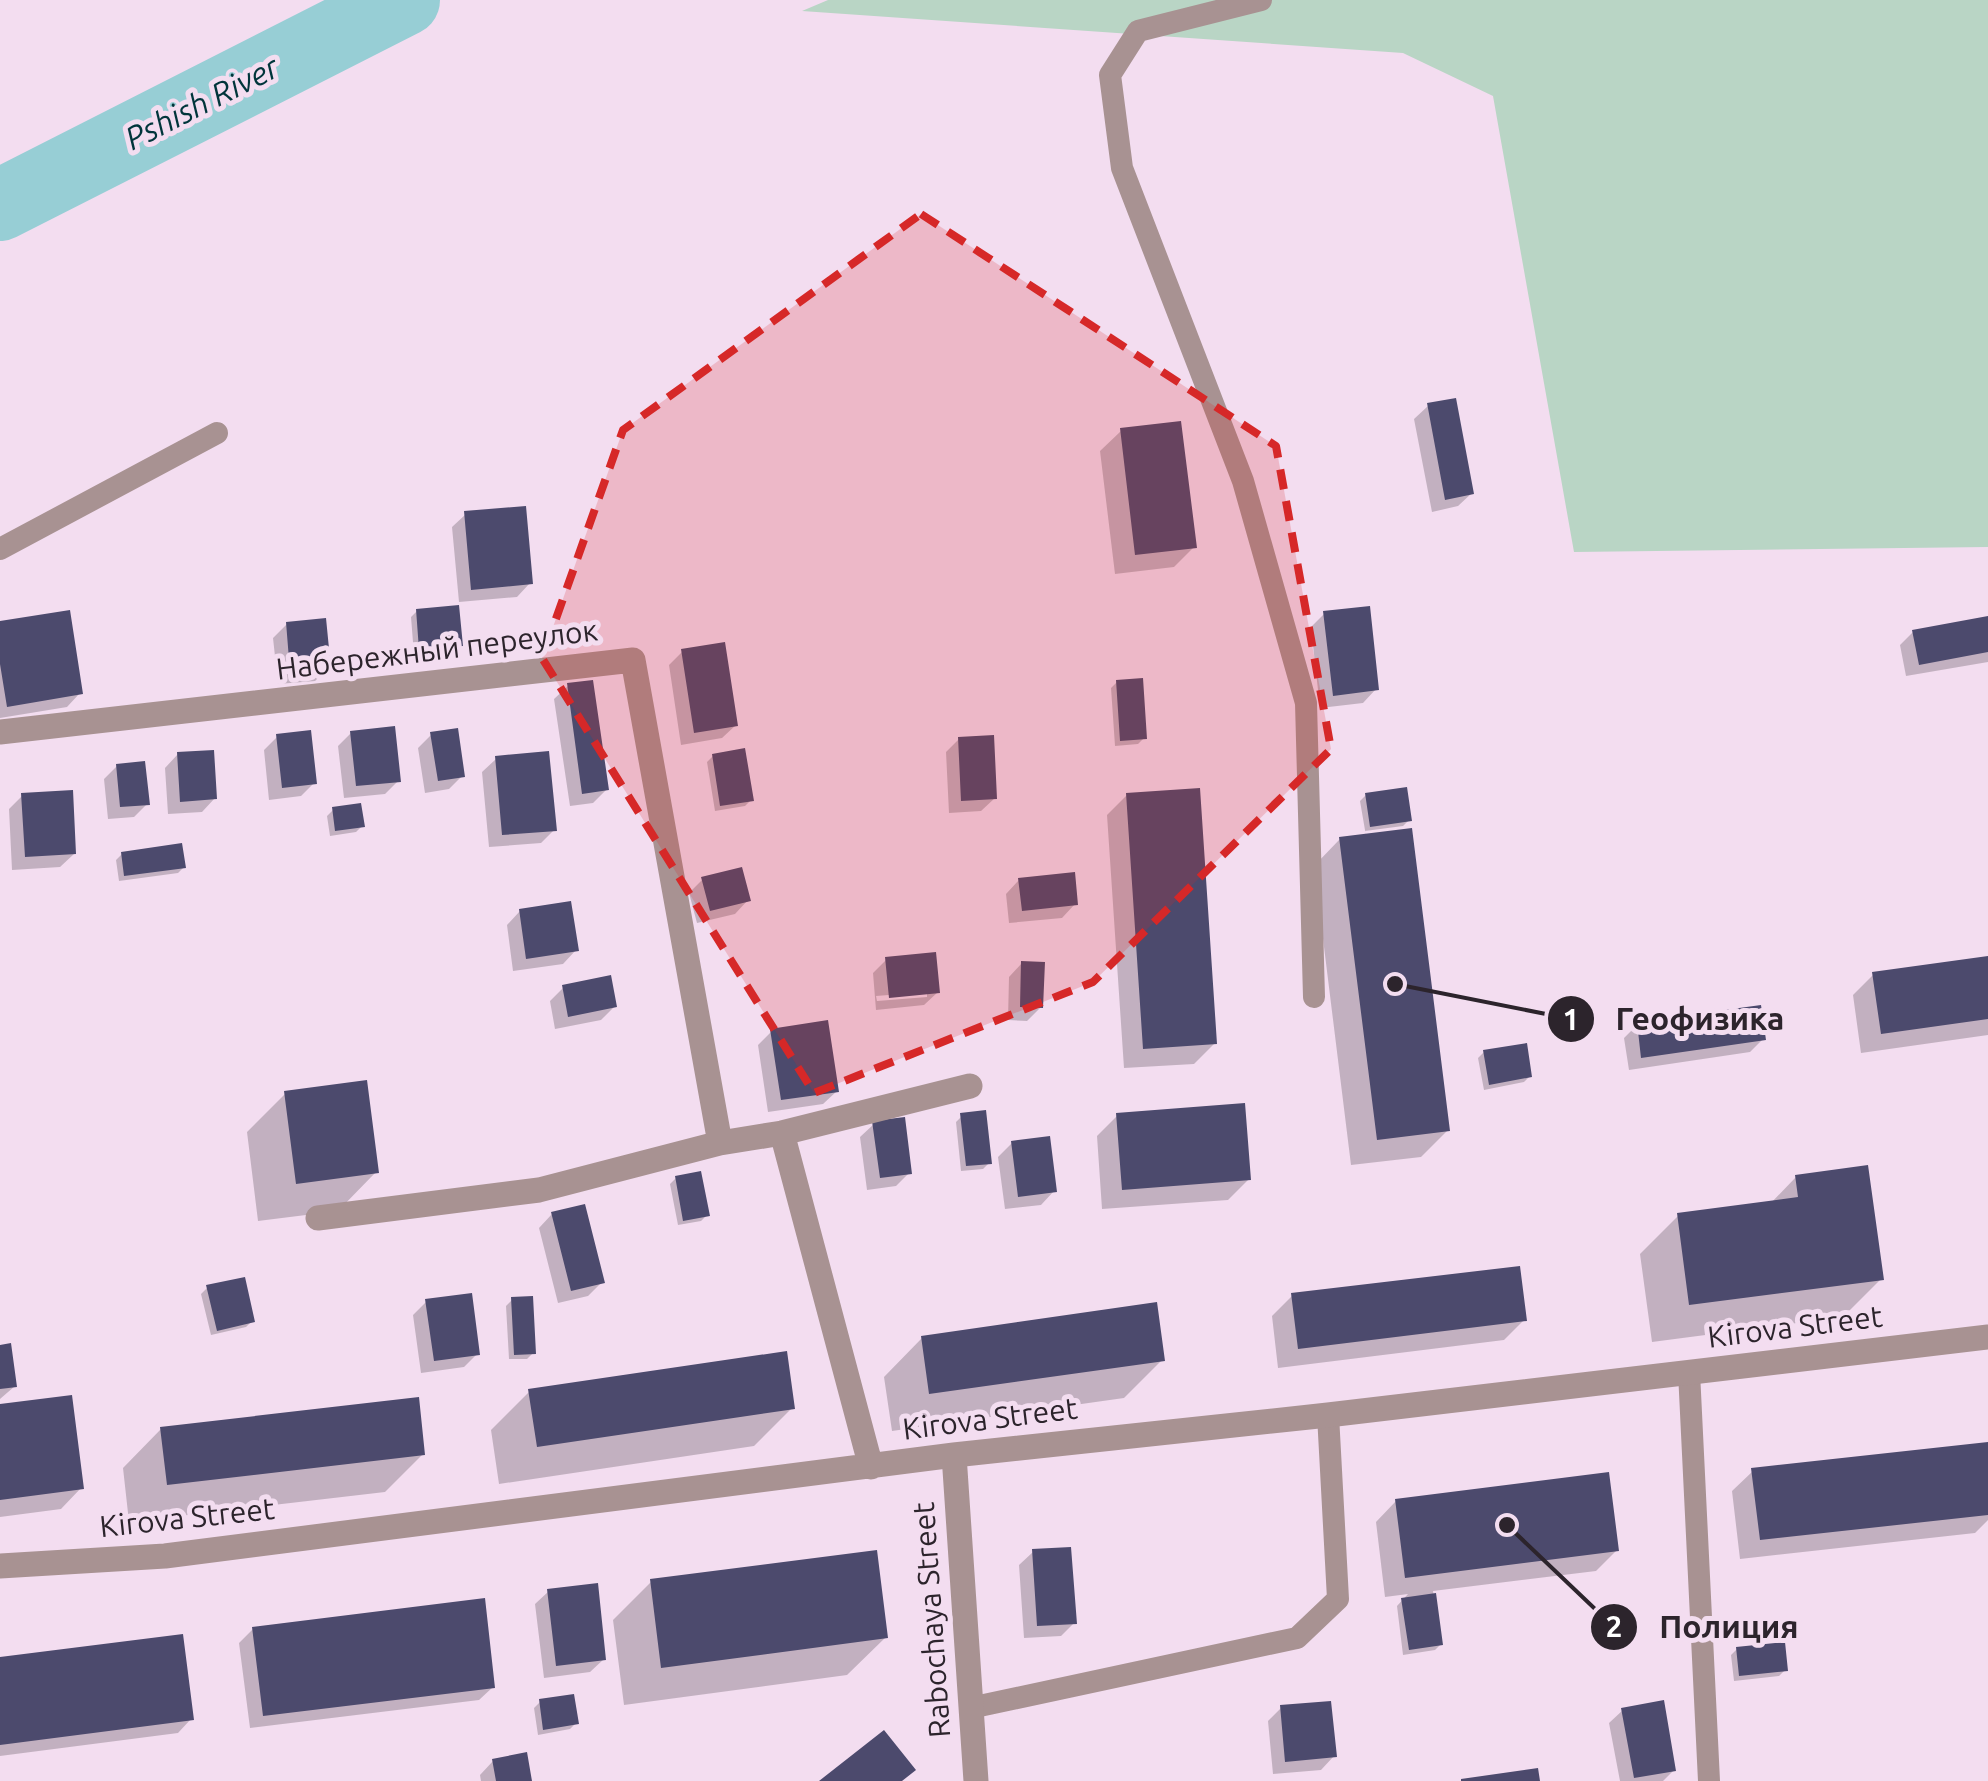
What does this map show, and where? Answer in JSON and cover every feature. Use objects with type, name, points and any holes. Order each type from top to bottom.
[{"type":"street","name":"Набережный переулок","points":[[0,732],[632,660],[720,1143]]},
{"type":"street","points":[[318,1218],[539,1190],[720,1143],[782,1133],[970,1086]]},
{"type":"street","points":[[782,1133],[872,1467]]},
{"type":"street","name":"Kirova Street","points":[[0,1566],[166,1556],[954,1455],[1988,1337]]},
{"type":"street","name":"Rabochaya Street","points":[[954,1455],[976,1781]]},
{"type":"lane","points":[[1261,0],[1138,31],[1110,74],[1122,168],[1243,481],[1306,703],[1314,997]]},
{"type":"lane","points":[[0,550],[218,433]]},
{"type":"lane","points":[[1689,1372],[1709,1781]]},
{"type":"lane","points":[[970,1708],[1297,1638],[1338,1600],[1328,1415]]},
{"type":"highlighted area","points":[[921,214],[1276,446],[1331,749],[1093,982],[814,1093],[542,658],[623,430]]},
{"type":"green space","points":[[828,0],[1988,0],[1988,547],[1574,552],[1493,96],[1403,53],[802,11]]},
{"type":"building","points":[[1456,398],[1474,494],[1445,500],[1427,403]]},
{"type":"building","points":[[1181,421],[1197,548],[1135,555],[1120,428]]},
{"type":"building","points":[[526,506],[533,584],[471,590],[464,511]]},
{"type":"building","points":[[459,605],[463,646],[419,650],[416,609]]},
{"type":"building","points":[[1370,606],[1379,690],[1333,696],[1323,611]]},
{"type":"building","points":[[70,610],[83,694],[7,707],[0,664],[0,621]]},
{"type":"building","points":[[1988,616],[1988,652],[1919,665],[1912,630]]},
{"type":"building","points":[[326,618],[331,669],[290,672],[286,622]]},
{"type":"building","points":[[725,642],[738,726],[694,733],[681,649]]},
{"type":"building","points":[[1143,678],[1147,739],[1120,741],[1116,680]]},
{"type":"building","points":[[593,680],[609,790],[582,794],[567,683]]},
{"type":"building","points":[[395,726],[401,782],[356,786],[350,731]]},
{"type":"building","points":[[458,728],[465,777],[438,781],[430,732]]},
{"type":"building","points":[[311,730],[317,784],[282,788],[276,734]]},
{"type":"building","points":[[994,735],[997,799],[961,801],[958,737]]},
{"type":"building","points":[[745,748],[754,801],[720,806],[712,754]]},
{"type":"building","points":[[214,750],[217,799],[180,802],[177,752]]},
{"type":"building","points":[[549,751],[557,831],[502,835],[495,756]]},
{"type":"building","points":[[145,761],[150,805],[120,807],[116,764]]},
{"type":"building","points":[[1407,787],[1412,821],[1370,827],[1365,793]]},
{"type":"building","points":[[1200,788],[1217,1044],[1143,1049],[1126,793]]},
{"type":"building","points":[[73,790],[76,854],[25,857],[21,793]]},
{"type":"building","points":[[361,803],[365,827],[335,831],[332,807]]},
{"type":"building","points":[[1412,828],[1450,1131],[1377,1140],[1339,837]]},
{"type":"building","points":[[182,843],[186,868],[124,876],[121,852]]},
{"type":"building","points":[[742,867],[751,901],[710,911],[701,877]]},
{"type":"building","points":[[1075,872],[1078,905],[1022,911],[1018,878]]},
{"type":"building","points":[[571,901],[579,951],[526,959],[519,909]]},
{"type":"building","points":[[936,952],[940,993],[889,998],[885,957]]},
{"type":"building","points":[[1988,956],[1988,1019],[1881,1034],[1872,972]]},
{"type":"building","points":[[1021,961],[1045,962],[1043,1008],[1020,1007]]},
{"type":"building","points":[[611,975],[617,1007],[568,1017],[562,985]]},
{"type":"building","points":[[1761,1005],[1766,1040],[1641,1058],[1637,1022]]},
{"type":"building","points":[[828,1020],[839,1092],[781,1100],[770,1029]]},
{"type":"building","points":[[1527,1043],[1532,1077],[1489,1085],[1483,1050]]},
{"type":"building","points":[[367,1080],[379,1173],[296,1184],[284,1091]]},
{"type":"building","points":[[1245,1103],[1251,1180],[1122,1190],[1116,1113]]},
{"type":"building","points":[[986,1110],[992,1164],[966,1166],[960,1113]]},
{"type":"building","points":[[905,1117],[912,1174],[880,1178],[872,1121]]},
{"type":"building","points":[[1050,1136],[1057,1192],[1018,1197],[1011,1141]]},
{"type":"building","points":[[1868,1165],[1884,1280],[1689,1305],[1677,1213],[1798,1197],[1795,1175]]},
{"type":"building","points":[[701,1171],[710,1216],[683,1221],[675,1176]]},
{"type":"building","points":[[585,1204],[605,1283],[571,1291],[551,1212]]},
{"type":"building","points":[[1520,1266],[1527,1321],[1298,1349],[1291,1293]]},
{"type":"building","points":[[245,1277],[255,1322],[217,1331],[206,1285]]},
{"type":"building","points":[[472,1293],[480,1355],[434,1361],[425,1299]]},
{"type":"building","points":[[533,1296],[536,1354],[514,1355],[511,1297]]},
{"type":"building","points":[[1157,1302],[1165,1361],[929,1394],[921,1336]]},
{"type":"building","points":[[11,1343],[17,1387],[0,1389],[0,1345]]},
{"type":"building","points":[[787,1351],[795,1409],[537,1447],[528,1389]]},
{"type":"building","points":[[72,1395],[84,1489],[0,1500],[0,1404]]},
{"type":"building","points":[[419,1397],[425,1455],[167,1485],[160,1427]]},
{"type":"building","points":[[1988,1442],[1988,1515],[1760,1540],[1751,1468]]},
{"type":"building","points":[[1609,1472],[1619,1551],[1405,1578],[1395,1499]]},
{"type":"building","points":[[1071,1547],[1077,1624],[1037,1626],[1032,1549]]},
{"type":"building","points":[[877,1550],[888,1638],[661,1668],[650,1579]]},
{"type":"building","points":[[598,1583],[606,1660],[556,1666],[547,1589]]},
{"type":"building","points":[[1436,1593],[1443,1645],[1409,1650],[1401,1598]]},
{"type":"building","points":[[485,1598],[495,1688],[263,1716],[252,1627]]},
{"type":"building","points":[[183,1634],[194,1720],[0,1745],[0,1657]]},
{"type":"building","points":[[1785,1642],[1788,1671],[1739,1676],[1736,1647]]},
{"type":"building","points":[[574,1694],[579,1724],[543,1730],[539,1699]]},
{"type":"building","points":[[1664,1700],[1676,1771],[1634,1778],[1621,1708]]},
{"type":"building","points":[[1331,1701],[1337,1757],[1285,1762],[1280,1705]]},
{"type":"building","points":[[884,1730],[916,1770],[902,1781],[819,1781]]},
{"type":"building","points":[[527,1752],[532,1781],[496,1781],[492,1759]]},
{"type":"building","points":[[1538,1768],[1540,1781],[1461,1781],[1461,1779]]},
{"type":"waterway","name":"Pshish River","points":[[0,205],[404,0]]},
{"type":"place","name":"Геофизика","points":[[1395,984]]},
{"type":"place","name":"Полиция","points":[[1507,1525]]}]
